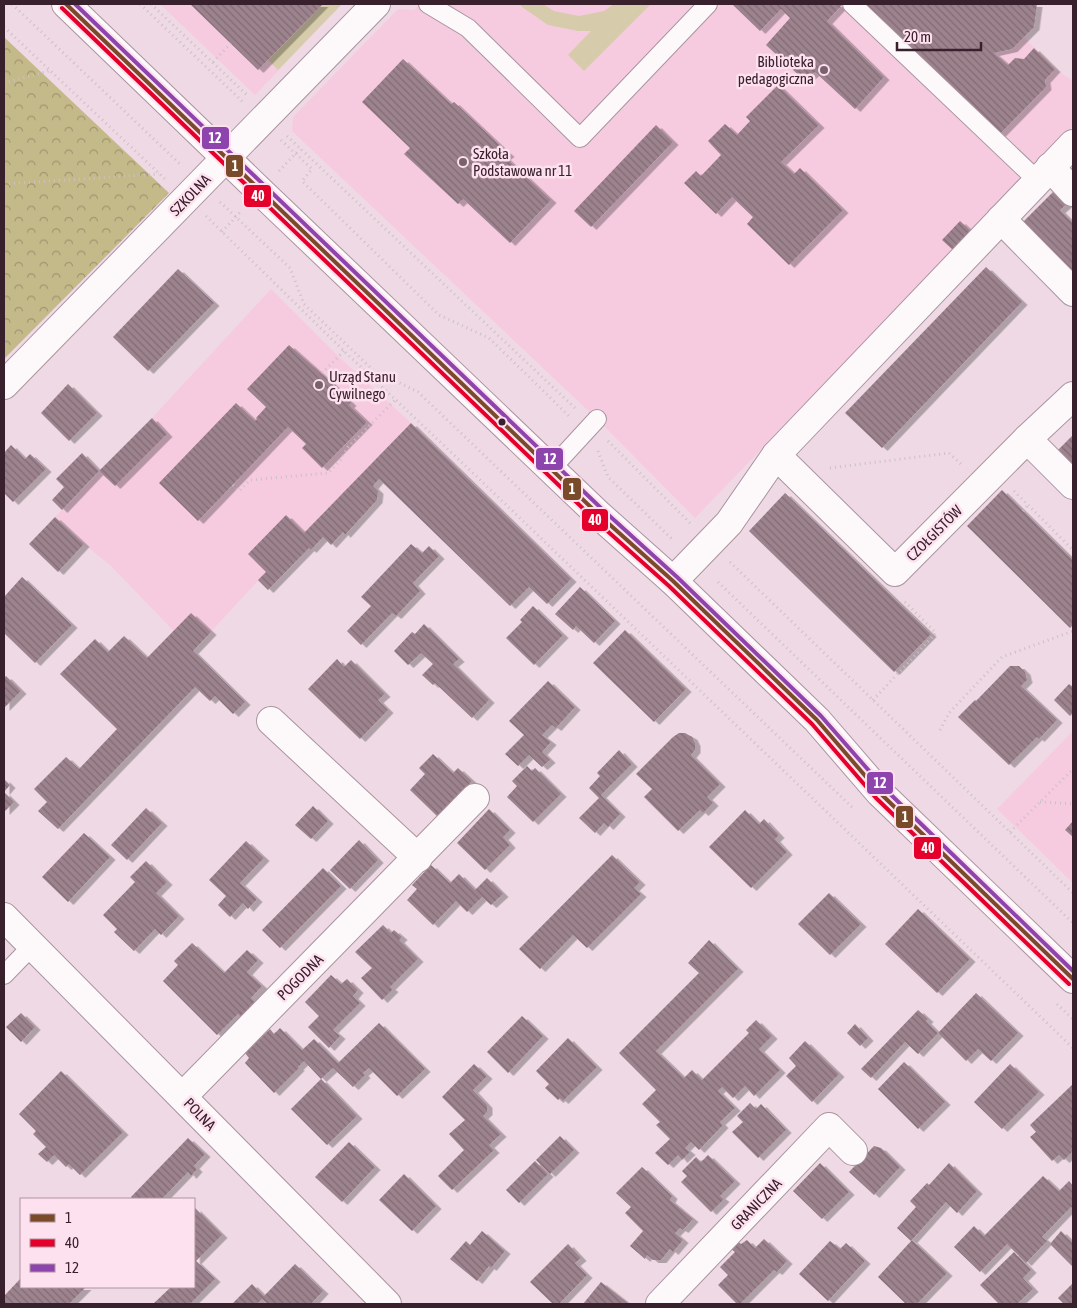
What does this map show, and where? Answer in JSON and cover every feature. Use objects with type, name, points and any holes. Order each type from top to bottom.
[{"type":"street","points":[[66,4],[598,515],[673,581],[817,720],[880,793],[1073,979]]},
{"type":"street","name":"SZKOLNA","points":[[4,385],[376,4]]},
{"type":"street","points":[[673,581],[785,464],[1002,219],[1073,144]]},
{"type":"street","points":[[1044,174],[1073,192]]},
{"type":"street","points":[[1002,219],[1073,292]]},
{"type":"street","name":"CZOŁGISTÓW","points":[[785,464],[896,572],[1027,439],[1073,396]]},
{"type":"street","points":[[1027,439],[1073,485]]},
{"type":"street","points":[[271,721],[418,858]]},
{"type":"street","name":"POGODNA","points":[[183,1096],[475,798]]},
{"type":"street","name":"POLNA","points":[[6,925],[33,945],[387,1304]]},
{"type":"street","name":"GRANICZNA","points":[[660,1304],[829,1127],[853,1151]]},
{"type":"lane","points":[[428,4],[468,28],[580,138],[708,4]]},
{"type":"lane","points":[[852,4],[1044,174]]},
{"type":"lane","points":[[551,469],[591,425]]},
{"type":"lane","points":[[4,975],[33,945]]},
{"type":"path","points":[[12,4],[194,191],[344,351],[1073,1048]]},
{"type":"path","points":[[140,4],[300,149],[591,425],[702,551],[1073,923]]},
{"type":"path","points":[[151,4],[213,62],[312,169],[302,181],[439,315],[489,338],[591,425],[608,478],[702,551],[873,700],[1073,893]]},
{"type":"path","points":[[4,27],[159,174],[194,191],[290,268],[304,304],[373,370],[418,392],[857,812]]},
{"type":"path","points":[[213,62],[231,43]]},
{"type":"path","points":[[4,82],[50,70]]},
{"type":"path","points":[[4,184],[159,174]]},
{"type":"path","points":[[322,373],[344,351]]},
{"type":"path","points":[[233,484],[239,490],[250,480],[328,473],[340,461],[348,447],[396,399]]},
{"type":"path","points":[[785,464],[949,453],[989,493],[1003,480],[1073,550]]},
{"type":"path","points":[[1023,511],[1028,505]]},
{"type":"path","points":[[873,700],[936,633],[900,597]]},
{"type":"path","points":[[910,614],[914,611]]},
{"type":"path","points":[[940,730],[949,712],[1002,657],[1073,631]]},
{"type":"path","points":[[1010,832],[1073,769]]},
{"type":"path","points":[[1039,802],[1073,804]]},
{"type":"path","points":[[1052,998],[1073,1019]]},
{"type":"shaded area","points":[[162,4],[342,4],[255,95]]},
{"type":"shaded area","points":[[323,4],[342,4],[278,70],[268,60]]},
{"type":"shaded area","points":[[420,4],[1037,4],[1034,27],[1024,37],[1055,69],[1073,81],[1073,126],[695,518],[597,419],[292,131],[293,117],[398,9],[414,10]]},
{"type":"shaded area","points":[[520,4],[543,4],[554,11],[579,16],[604,11],[614,4],[651,4],[584,71],[568,55],[591,31],[578,31],[548,25]]},
{"type":"shaded area","points":[[271,289],[338,356],[411,423],[266,572],[193,651],[111,566],[55,517],[152,418]]},
{"type":"shaded area","points":[[1073,731],[1073,883],[997,809]]},
{"type":"green space","points":[[4,37],[169,193],[4,359]]},
{"type":"building","points":[[190,4],[323,4],[258,70]]},
{"type":"building","points":[[732,4],[840,4],[842,5],[827,21],[884,77],[855,109],[815,72],[805,81],[766,45],[790,18],[781,9],[760,31]]},
{"type":"building","points":[[862,4],[1037,4],[1034,27],[1012,49],[994,53],[1008,65],[1015,58],[1024,59],[1034,48],[1055,69],[1045,80],[1046,87],[1000,134]]},
{"type":"building","points":[[403,59],[451,104],[454,102],[509,154],[505,157],[551,200],[510,243],[463,199],[458,204],[404,154],[410,148],[362,102]]},
{"type":"building","points":[[778,85],[819,125],[781,162],[794,174],[800,168],[843,210],[789,265],[747,224],[753,217],[732,197],[716,214],[684,183],[696,171],[701,176],[721,155],[708,141],[725,124],[737,135],[750,121],[746,117]]},
{"type":"building","points":[[656,125],[673,142],[591,227],[574,211]]},
{"type":"building","points":[[1055,190],[1068,203],[1060,210],[1073,223],[1073,277],[1020,225]]},
{"type":"building","points":[[960,221],[971,231],[953,250],[942,240]]},
{"type":"building","points":[[986,267],[1022,302],[882,448],[845,413]]},
{"type":"building","points":[[178,269],[214,303],[148,371],[113,337]]},
{"type":"building","points":[[289,345],[334,385],[351,403],[349,405],[367,422],[322,468],[302,448],[306,444],[288,427],[198,521],[159,483],[236,403],[255,421],[257,419],[266,407],[247,389]]},
{"type":"building","points":[[68,384],[97,413],[69,441],[41,413]]},
{"type":"building","points":[[152,418],[167,434],[115,486],[99,471]]},
{"type":"building","points":[[411,423],[571,579],[547,604],[529,587],[510,606],[379,479],[373,486],[378,491],[377,500],[345,535],[343,532],[331,545],[323,537],[311,550],[309,548],[268,590],[258,580],[266,572],[248,554],[286,515],[304,533]]},
{"type":"building","points":[[1073,435],[1073,465],[1058,450]]},
{"type":"building","points":[[11,445],[25,459],[30,454],[46,469],[13,502],[4,493],[4,453]]},
{"type":"building","points":[[82,453],[99,471],[62,510],[52,500],[64,487],[56,479]]},
{"type":"building","points":[[1002,490],[1073,560],[1073,624],[1070,628],[967,526]]},
{"type":"building","points":[[785,493],[931,634],[894,672],[749,531]]},
{"type":"building","points":[[55,517],[84,544],[58,572],[29,544]]},
{"type":"building","points":[[411,544],[422,553],[429,546],[439,556],[413,583],[420,591],[396,616],[392,613],[361,645],[347,631],[371,606],[361,597]]},
{"type":"building","points":[[22,577],[72,625],[35,663],[4,633],[4,597]]},
{"type":"building","points":[[580,587],[615,621],[594,643],[576,626],[573,630],[555,614]]},
{"type":"building","points":[[533,606],[563,635],[534,665],[506,638],[522,622],[520,620]]},
{"type":"building","points":[[191,613],[211,632],[193,651],[245,702],[233,714],[215,696],[210,701],[195,687],[58,829],[38,811],[47,802],[34,789],[66,757],[79,769],[117,729],[60,674],[95,639],[108,652],[124,636],[147,658]]},
{"type":"building","points":[[424,624],[459,659],[453,664],[489,700],[472,718],[435,683],[433,685],[422,675],[433,664],[421,653],[408,665],[394,651],[412,632],[415,634]]},
{"type":"building","points":[[625,630],[686,689],[654,722],[593,663]]},
{"type":"building","points":[[337,659],[344,667],[351,660],[385,694],[378,700],[388,710],[360,739],[308,689]]},
{"type":"building","points":[[1010,666],[1019,666],[1025,672],[1027,680],[1021,686],[1057,720],[1039,739],[1037,737],[1009,765],[958,717]]},
{"type":"building","points":[[6,676],[21,691],[4,708],[4,678]]},
{"type":"building","points":[[548,681],[575,707],[556,728],[552,725],[542,735],[551,742],[542,752],[550,760],[542,767],[529,755],[518,766],[505,754],[524,735],[509,721]]},
{"type":"building","points":[[1069,684],[1073,687],[1073,712],[1070,716],[1054,700]]},
{"type":"building","points":[[679,733],[685,733],[692,737],[695,743],[695,750],[691,755],[720,784],[707,797],[713,803],[703,813],[700,810],[678,831],[644,797],[652,789],[636,774]]},
{"type":"building","points":[[619,750],[632,764],[601,795],[620,814],[608,827],[604,823],[595,833],[579,818],[599,798],[589,788],[600,776],[597,773]]},
{"type":"building","points":[[433,754],[453,773],[458,768],[472,781],[438,817],[410,790],[425,774],[419,768]]},
{"type":"building","points":[[527,766],[532,771],[535,768],[561,794],[533,822],[507,797],[517,786],[512,781]]},
{"type":"building","points":[[4,779],[10,785],[4,792]]},
{"type":"building","points":[[4,792],[14,802],[4,812]]},
{"type":"building","points":[[313,806],[328,821],[311,839],[295,825]]},
{"type":"building","points":[[146,808],[162,823],[127,860],[111,845]]},
{"type":"building","points":[[489,809],[510,830],[503,837],[510,845],[485,870],[457,843]]},
{"type":"building","points":[[745,810],[759,824],[764,819],[779,835],[775,839],[787,852],[751,888],[709,847]]},
{"type":"building","points":[[1073,821],[1073,837],[1065,830]]},
{"type":"building","points":[[84,833],[110,857],[68,902],[42,877]]},
{"type":"building","points":[[359,840],[378,860],[350,889],[330,870]]},
{"type":"building","points":[[246,841],[264,858],[240,883],[257,899],[248,909],[243,903],[230,917],[218,905],[226,896],[209,880]]},
{"type":"building","points":[[612,855],[640,882],[634,888],[641,894],[587,948],[573,935],[540,969],[519,949]]},
{"type":"building","points":[[146,861],[167,882],[156,893],[179,916],[161,935],[155,929],[134,951],[114,932],[117,929],[103,915],[135,882],[130,877]]},
{"type":"building","points":[[431,865],[450,883],[459,874],[475,890],[487,878],[503,894],[491,905],[482,897],[467,912],[456,901],[433,925],[407,900],[417,889],[412,885]]},
{"type":"building","points":[[323,868],[341,886],[280,948],[262,930]]},
{"type":"building","points":[[829,893],[861,924],[830,955],[798,924]]},
{"type":"building","points":[[918,909],[970,959],[937,993],[885,944]]},
{"type":"building","points":[[383,925],[391,933],[394,930],[402,937],[399,940],[418,959],[390,987],[393,989],[382,1000],[361,978],[372,968],[355,952]]},
{"type":"building","points":[[709,940],[738,969],[656,1051],[684,1078],[692,1070],[702,1080],[749,1033],[746,1030],[756,1020],[772,1036],[759,1049],[780,1070],[754,1096],[745,1086],[733,1098],[722,1087],[718,1091],[735,1108],[720,1122],[723,1125],[699,1150],[691,1142],[685,1148],[690,1152],[682,1160],[678,1155],[668,1165],[655,1153],[670,1139],[656,1125],[660,1122],[642,1104],[656,1090],[619,1053],[699,973],[688,963]]},
{"type":"building","points":[[192,943],[224,973],[247,950],[258,960],[247,972],[262,986],[251,998],[255,1002],[241,1017],[238,1014],[217,1035],[163,981],[178,965],[174,961]]},
{"type":"building","points":[[331,975],[341,984],[347,979],[358,990],[353,996],[360,1003],[333,1030],[340,1036],[329,1048],[308,1027],[319,1016],[305,1002]]},
{"type":"building","points":[[976,993],[1018,1033],[991,1061],[978,1049],[966,1061],[938,1033]]},
{"type":"building","points":[[918,1010],[928,1019],[926,1021],[938,1033],[918,1054],[905,1042],[871,1078],[861,1069]]},
{"type":"building","points":[[21,1013],[35,1027],[21,1042],[6,1027]]},
{"type":"building","points":[[522,1016],[543,1036],[508,1073],[487,1052]]},
{"type":"building","points":[[379,1023],[425,1069],[397,1096],[369,1068],[353,1087],[333,1068],[321,1079],[304,1061],[274,1093],[245,1063],[249,1058],[245,1053],[270,1029],[274,1034],[280,1028],[302,1050],[314,1039],[338,1063]]},
{"type":"building","points":[[855,1024],[868,1038],[860,1046],[847,1033]]},
{"type":"building","points":[[568,1038],[597,1067],[563,1101],[560,1098],[558,1100],[545,1088],[549,1084],[536,1071]]},
{"type":"building","points":[[805,1041],[839,1074],[812,1102],[786,1076],[796,1066],[789,1058]]},
{"type":"building","points":[[904,1062],[945,1102],[918,1129],[878,1089]]},
{"type":"building","points":[[474,1064],[487,1076],[473,1090],[487,1105],[487,1112],[483,1116],[501,1134],[489,1145],[494,1150],[452,1190],[438,1176],[464,1150],[449,1134],[465,1120],[442,1097]]},
{"type":"building","points":[[1010,1064],[1039,1092],[1002,1129],[974,1102]]},
{"type":"building","points":[[61,1071],[123,1132],[80,1175],[69,1164],[66,1167],[54,1155],[47,1162],[38,1154],[46,1147],[33,1134],[36,1131],[19,1114]]},
{"type":"building","points":[[321,1079],[357,1116],[327,1145],[291,1109]]},
{"type":"building","points":[[1073,1084],[1073,1151],[1064,1160],[1059,1155],[1052,1161],[1030,1137],[1036,1132],[1030,1125]]},
{"type":"building","points":[[750,1103],[756,1109],[761,1104],[786,1130],[758,1158],[732,1132],[743,1122],[737,1116]]},
{"type":"building","points":[[560,1136],[574,1150],[550,1174],[536,1160]]},
{"type":"building","points":[[188,1138],[205,1154],[194,1166],[197,1169],[191,1176],[188,1172],[163,1198],[131,1197]]},
{"type":"building","points":[[349,1142],[375,1167],[342,1202],[315,1177]]},
{"type":"building","points":[[874,1146],[881,1148],[900,1167],[874,1195],[849,1172]]},
{"type":"building","points":[[708,1155],[735,1181],[720,1196],[724,1199],[711,1212],[681,1182],[687,1176],[682,1171],[696,1157],[701,1162]]},
{"type":"building","points":[[535,1161],[548,1174],[519,1203],[506,1190]]},
{"type":"building","points":[[820,1163],[849,1192],[822,1219],[793,1191]]},
{"type":"building","points":[[949,1163],[977,1191],[957,1213],[946,1202],[911,1241],[897,1228],[916,1207],[910,1201],[927,1183],[929,1185]]},
{"type":"building","points":[[642,1167],[672,1196],[670,1200],[693,1219],[683,1230],[680,1228],[675,1233],[683,1240],[673,1252],[670,1249],[661,1260],[653,1260],[647,1255],[645,1259],[630,1246],[643,1231],[625,1213],[631,1207],[616,1193]]},
{"type":"building","points":[[404,1174],[436,1206],[412,1231],[379,1200]]},
{"type":"building","points":[[1043,1176],[1059,1191],[1069,1181],[1073,1186],[1073,1209],[1071,1207],[1042,1237],[1047,1241],[1026,1263],[1007,1244],[980,1272],[954,1247],[974,1226],[984,1236]]},
{"type":"building","points":[[195,1208],[222,1235],[196,1261],[215,1279],[190,1304],[153,1304],[170,1288],[195,1288]]},
{"type":"building","points":[[482,1231],[505,1251],[477,1281],[450,1259],[466,1241],[470,1245]]},
{"type":"building","points":[[1061,1231],[1073,1243],[1073,1267],[1050,1244]]},
{"type":"building","points":[[764,1239],[787,1261],[777,1272],[774,1270],[740,1304],[737,1304],[718,1285],[728,1275],[720,1267],[735,1252],[730,1248],[737,1241],[741,1244],[747,1240],[755,1248]]},
{"type":"building","points":[[912,1240],[947,1273],[917,1304],[906,1304],[878,1277]]},
{"type":"building","points":[[830,1241],[840,1249],[846,1243],[865,1261],[828,1301],[799,1274]]},
{"type":"building","points":[[568,1244],[581,1258],[575,1263],[587,1275],[559,1304],[553,1304],[530,1282]]},
{"type":"building","points":[[1014,1252],[1031,1270],[1023,1278],[1033,1289],[1017,1304],[999,1304],[980,1285]]},
{"type":"building","points":[[295,1264],[323,1291],[311,1304],[268,1304],[262,1299],[257,1304],[232,1304],[252,1284],[264,1296]]},
{"type":"building","points":[[20,1279],[20,1288],[85,1288],[69,1304],[4,1304],[5,1295]]},
{"type":"building","points":[[601,1282],[629,1304],[583,1304]]},
{"type":"building","points":[[1073,1283],[1073,1304],[1064,1304],[1058,1298]]},
{"type":"transit line","name":"1","points":[[66,4],[599,515],[673,581],[817,720],[880,793],[1073,979]]},
{"type":"transit line","name":"12","points":[[75,4],[821,716],[885,789],[1073,971]]},
{"type":"transit line","name":"40","points":[[62,8],[595,520],[669,586],[812,724],[876,798],[1069,984]]},
{"type":"place","name":"Biblioteka pedagogiczna","points":[[824,70]]},
{"type":"place","name":"Szkoła Podstawowa nr 11","points":[[463,162]]},
{"type":"place","name":"Urząd Stanu Cywilnego","points":[[319,385]]}]
